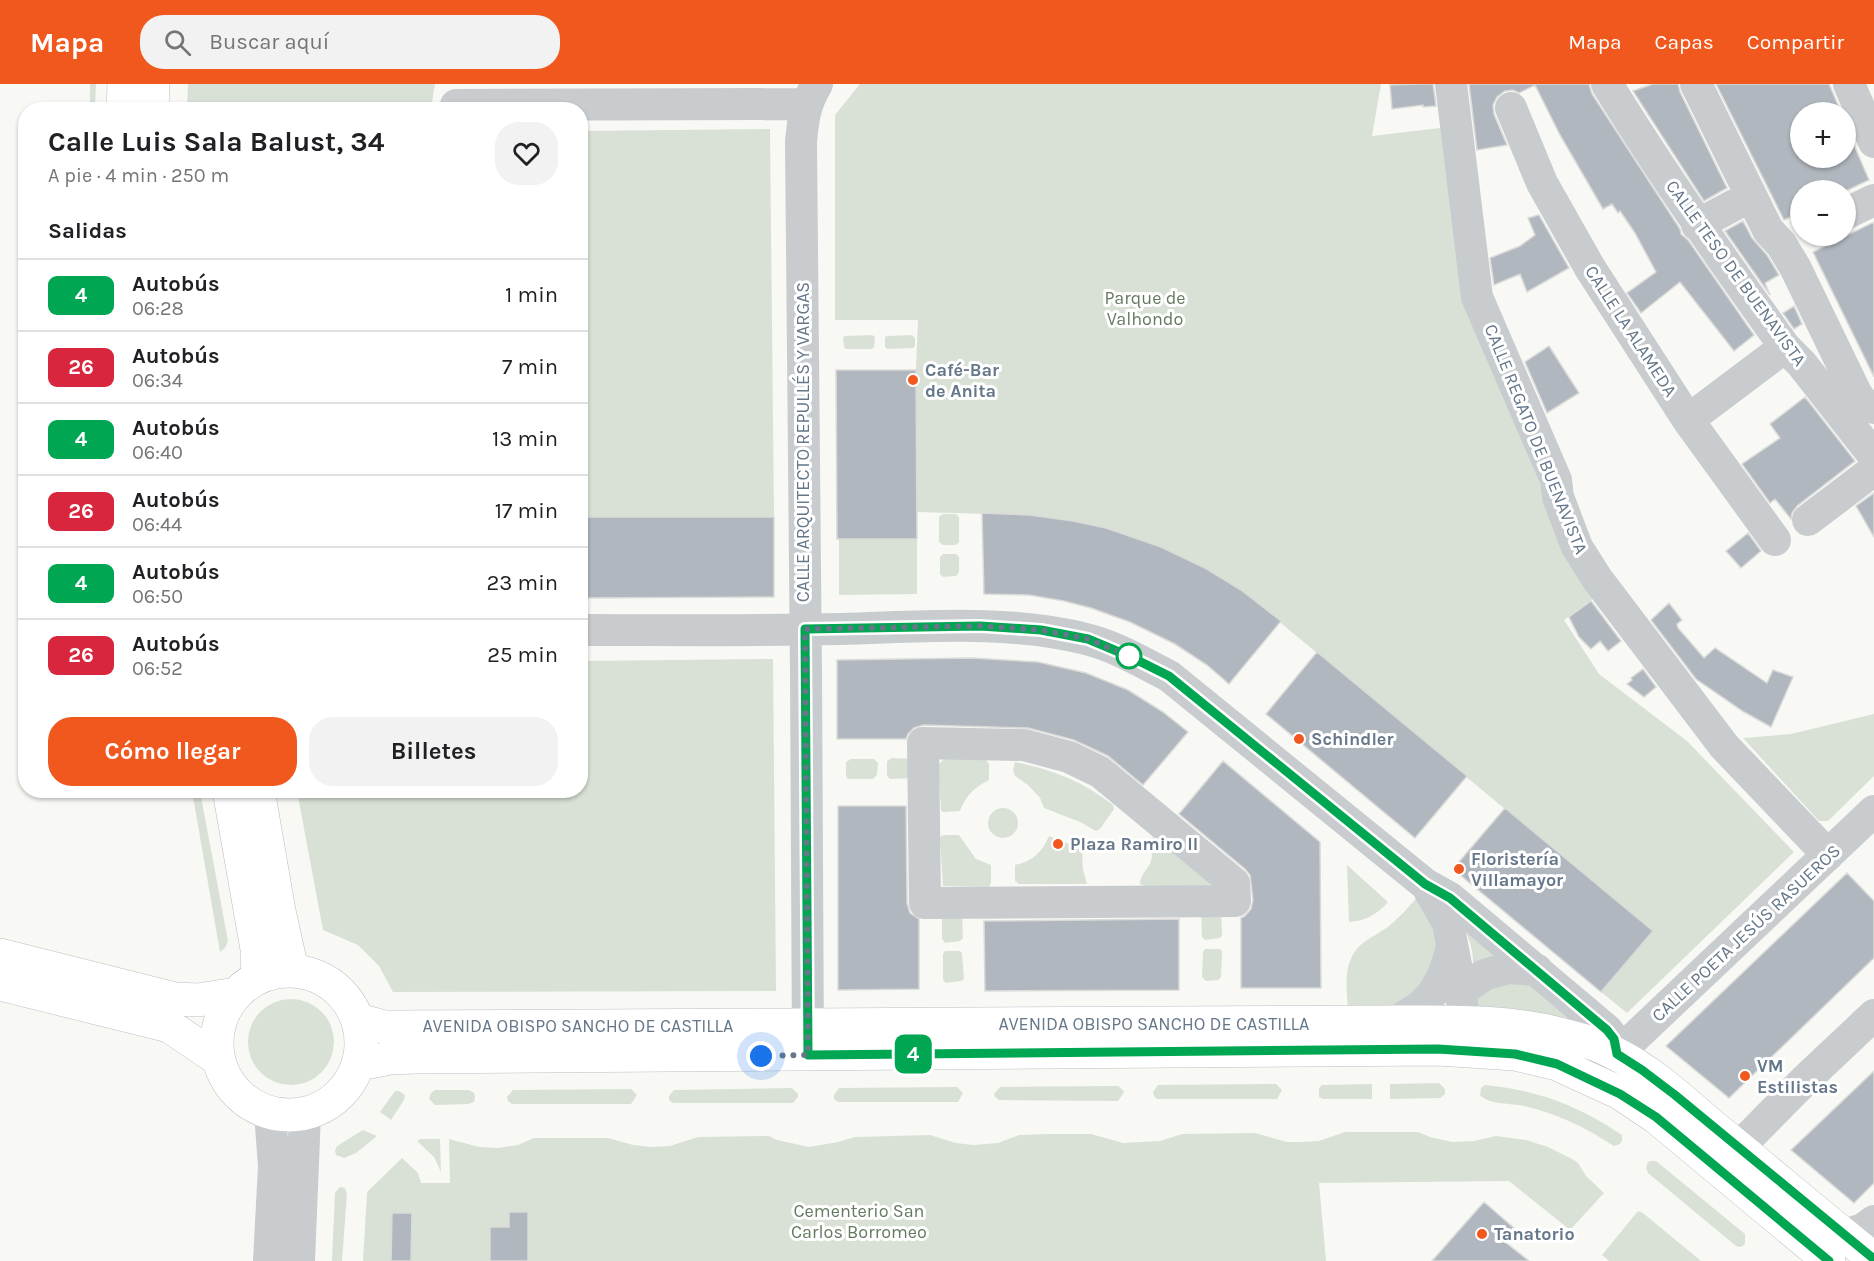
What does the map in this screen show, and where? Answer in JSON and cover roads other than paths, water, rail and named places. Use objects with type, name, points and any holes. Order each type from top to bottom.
[{"type":"main road","points":[[123,102],[124,84]]},
{"type":"main road","points":[[152,102],[153,84]]},
{"type":"main road","points":[[0,955],[175,999],[198,1000],[247,986],[274,972],[292,970],[314,974],[333,984],[348,1000],[358,1020],[362,1042],[359,1064],[338,1097],[305,1114],[270,1113],[255,1107],[237,1092],[224,1074],[218,1059],[219,1024],[225,1008],[247,986],[257,949],[229,798]]},
{"type":"main road","points":[[259,798],[292,970]]},
{"type":"main road","points":[[0,984],[169,1026],[218,1059]]},
{"type":"main road","name":"AVENIDA OBISPO SANCHO DE CASTILLA","points":[[358,1020],[384,1027],[807,1041],[1438,1049],[1467,1021]]},
{"type":"main road","name":"AVENIDA OBISPO SANCHO DE CASTILLA","points":[[1467,1021],[1515,1054],[1557,1064],[1620,1094],[1656,1117],[1836,1248],[1874,1259]]},
{"type":"main road","name":"AVENIDA OBISPO SANCHO DE CASTILLA","points":[[359,1064],[390,1058],[807,1041],[1395,1022],[1467,1021],[1524,1026],[1567,1036],[1617,1054],[1642,1070],[1739,1147],[1836,1248]]},
{"type":"street","name":"CALLE REGATO DE BUENAVISTA","points":[[1451,84],[1478,297],[1556,480],[1558,497],[1576,547],[1724,746],[1828,855]]},
{"type":"street","points":[[1696,84],[1768,230],[1790,240]]},
{"type":"street","points":[[1849,84],[1874,142]]},
{"type":"street","name":"CALLE TESO DE BUENAVISTA","points":[[1615,86],[1650,154],[1697,225],[1870,456]]},
{"type":"street","points":[[457,100],[812,94]]},
{"type":"street","name":"CALLE ARQUITECTO REPULLÉS Y VARGAS","points":[[807,1041],[801,142],[802,120],[812,94]]},
{"type":"street","name":"CALLE LA ALAMEDA","points":[[1511,108],[1542,183],[1590,268],[1688,420],[1775,540]]},
{"type":"street","points":[[1697,225],[1751,196]]},
{"type":"street","points":[[1856,209],[1874,200]]},
{"type":"street","points":[[1791,246],[1795,267],[1832,345],[1856,393],[1868,405]]},
{"type":"street","points":[[1688,420],[1793,355],[1832,345]]},
{"type":"street","points":[[1808,520],[1870,456]]},
{"type":"street","points":[[588,630],[980,626],[1041,630],[1088,639],[1169,676],[1425,884],[1450,898],[1537,970],[1607,1030],[1614,1039],[1617,1054]]},
{"type":"street","points":[[923,743],[1024,745],[1069,757],[1090,767],[1123,790],[1234,883],[1235,901],[926,903],[923,749],[923,743]]},
{"type":"street","name":"CALLE POETA JESÚS RASUEROS","points":[[1617,1054],[1874,811]]},
{"type":"street","points":[[1425,884],[1448,924],[1467,1021]]},
{"type":"street","points":[[1395,1022],[1425,1002],[1440,982],[1448,965],[1453,943]]},
{"type":"street","points":[[1467,1021],[1484,975],[1508,968],[1537,970]]},
{"type":"street","points":[[1739,1147],[1874,1015]]},
{"type":"street","points":[[269,1261],[274,1166],[270,1113]]},
{"type":"street","points":[[299,1261],[305,1114]]},
{"type":"street","points":[[1836,1248],[1874,1221]]},
{"type":"place","name":"Café-Bar de Anita","points":[[913,380]]},
{"type":"place","name":"Schindler","points":[[1299,739]]},
{"type":"place","name":"Plaza Ramiro II","points":[[1058,844]]},
{"type":"place","name":"Floristería Villamayor","points":[[1459,869]]},
{"type":"place","name":"VM Estilistas","points":[[1745,1076]]},
{"type":"place","name":"Tanatorio","points":[[1482,1234]]},
{"type":"park label","name":"Parque de Valhondo","points":[[1145,308]]},
{"type":"park label","name":"Cementerio San Carlos Borromeo","points":[[859,1221]]}]
